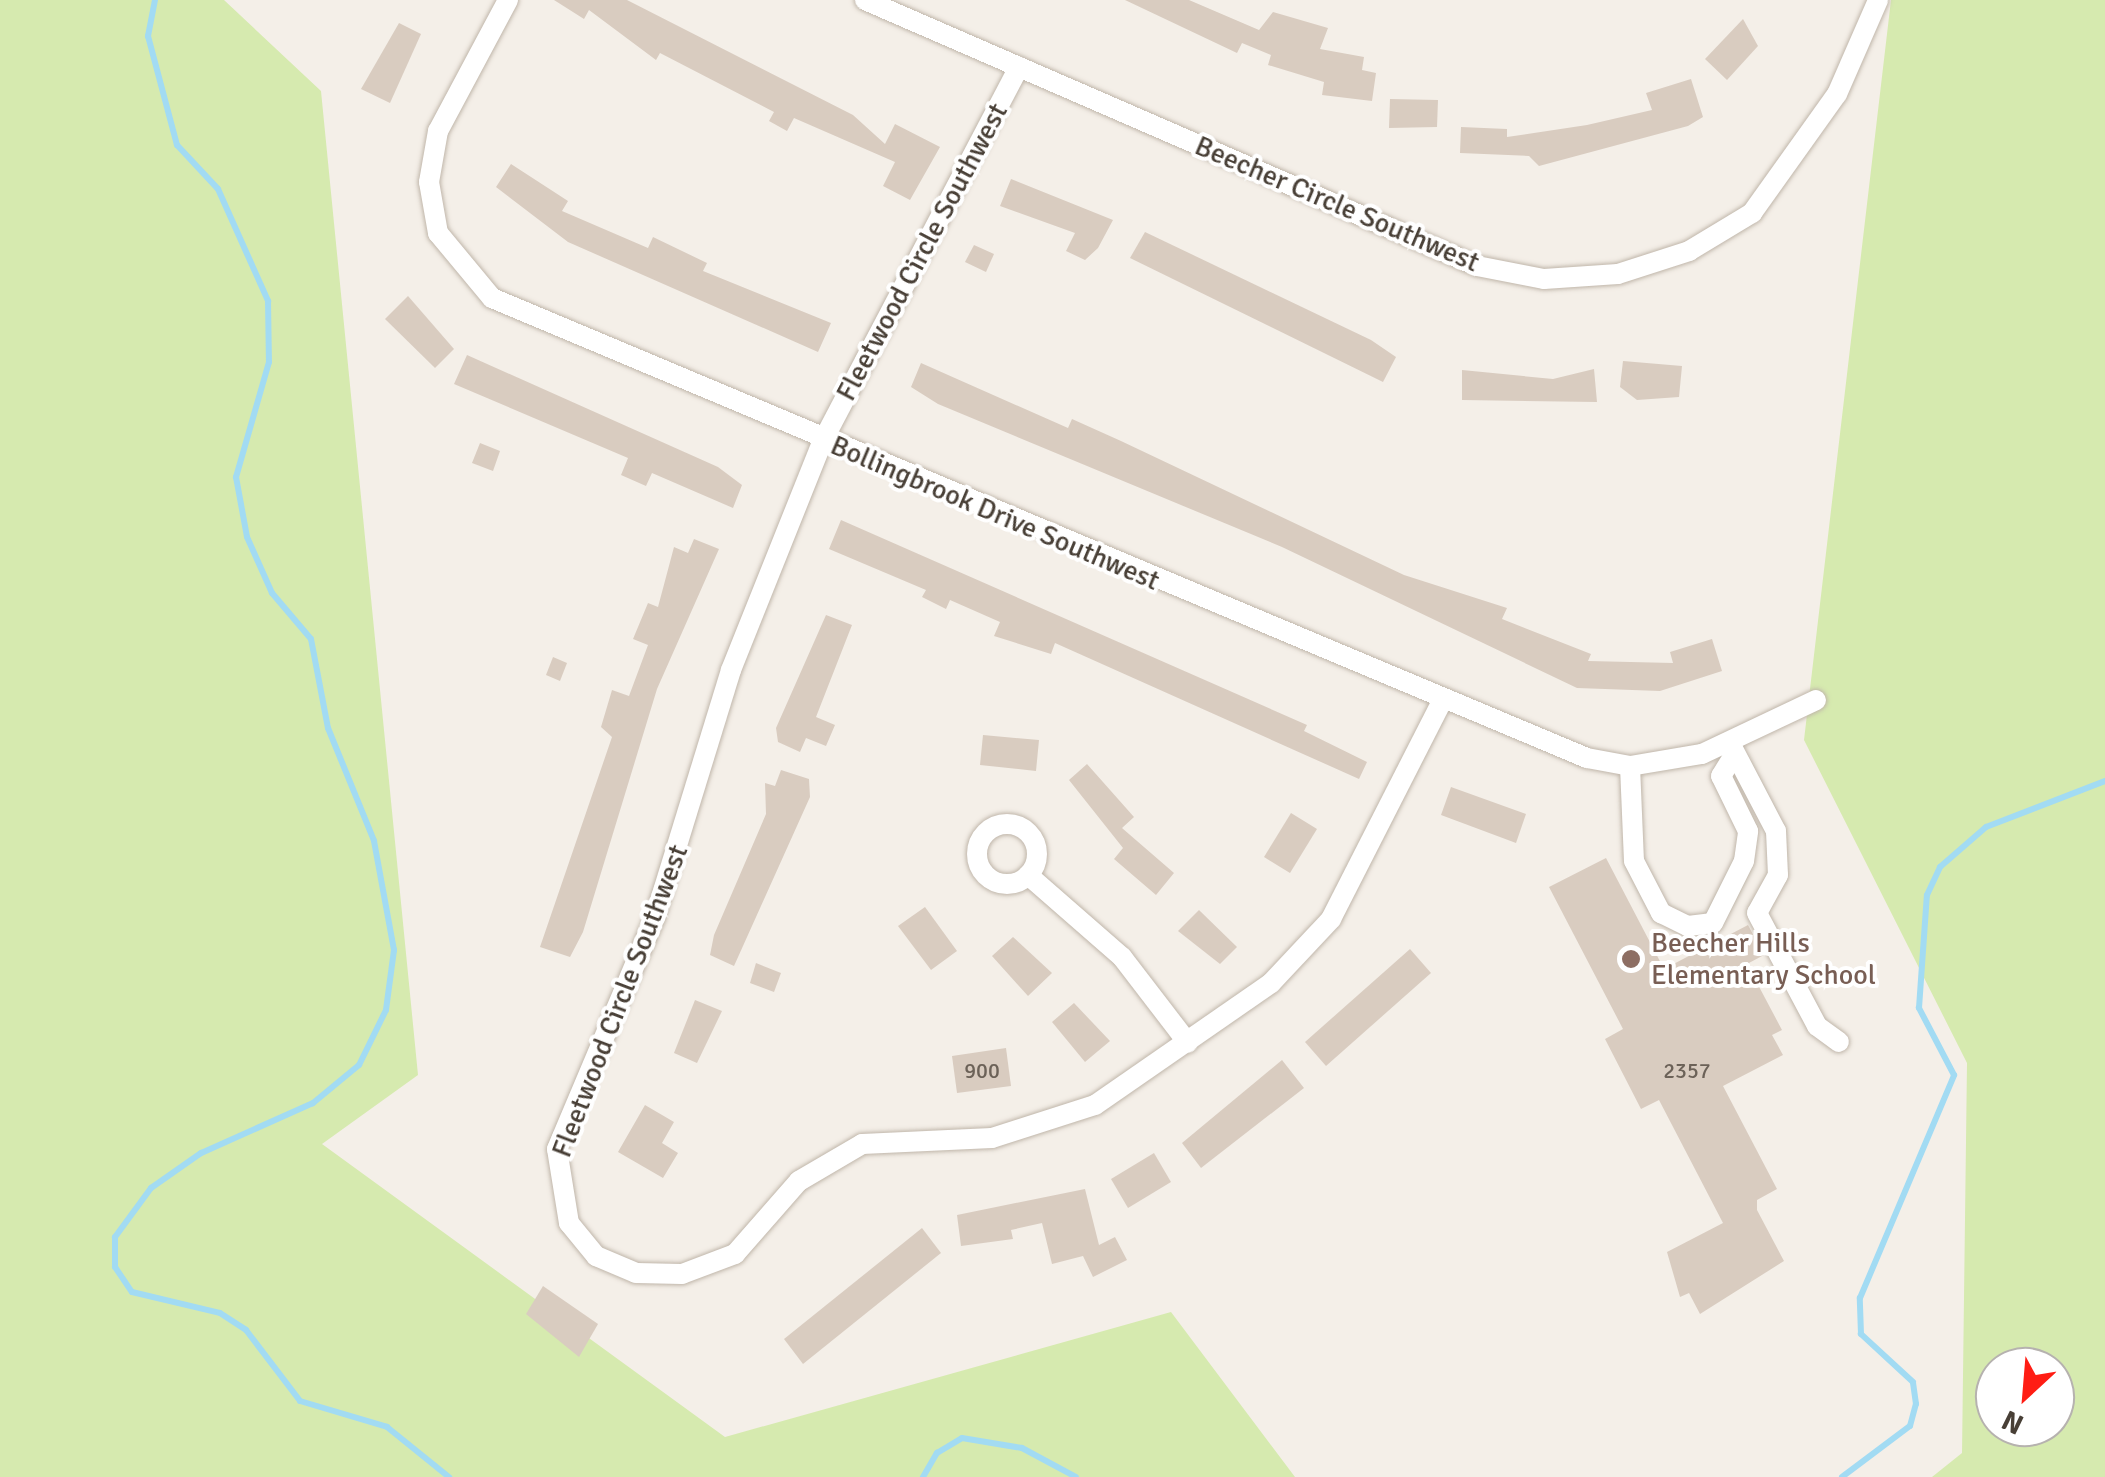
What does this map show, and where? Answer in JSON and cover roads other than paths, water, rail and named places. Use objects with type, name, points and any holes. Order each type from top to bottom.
[{"type":"street","name":"Bollingbrook Drive Southwest","points":[[508,0],[431,156],[430,205],[462,272],[492,298],[1441,704],[1630,766],[1732,751],[1816,700]]},
{"type":"street","name":"Beecher Circle Southwest","points":[[865,0],[1477,266],[1544,279],[1618,274],[1689,251],[1769,198],[1837,94],[1878,0]]},
{"type":"street","name":"Fleetwood Circle Southwest","points":[[1019,66],[823,440],[732,670],[656,917],[558,1149],[570,1222],[596,1256],[636,1274],[711,1266],[755,1238],[799,1181],[834,1156],[897,1138],[1041,1128],[1095,1106],[1270,983],[1332,919],[1441,704]]},
{"type":"street","points":[[1630,766],[1634,861],[1661,913],[1688,926],[1713,923],[1744,861],[1748,830],[1721,776],[1732,751],[1749,770],[1776,831],[1778,875],[1764,886],[1757,913],[1816,1026],[1839,1042]]},
{"type":"street","points":[[1028,875],[1122,957],[1188,1043]]},
{"type":"waterway","points":[[155,0],[148,36],[177,145],[218,189],[268,301],[269,362],[236,477],[247,537],[272,593],[311,639],[328,728],[374,841],[394,950],[386,1010],[359,1065],[313,1103],[201,1153],[151,1188],[115,1237],[115,1267],[132,1292],[220,1313],[246,1330],[300,1401],[387,1427],[449,1477]]},
{"type":"waterway","points":[[1842,1477],[1910,1426],[1916,1404],[1913,1382],[1861,1334],[1860,1298],[1954,1075],[1919,1008],[1927,895],[1940,867],[1986,827],[2105,781]]},
{"type":"waterway","points":[[923,1477],[937,1453],[962,1438],[1022,1448],[1076,1477]]},
{"type":"place","name":"Beecher Hills Elementary School","points":[[1631,959]]}]
